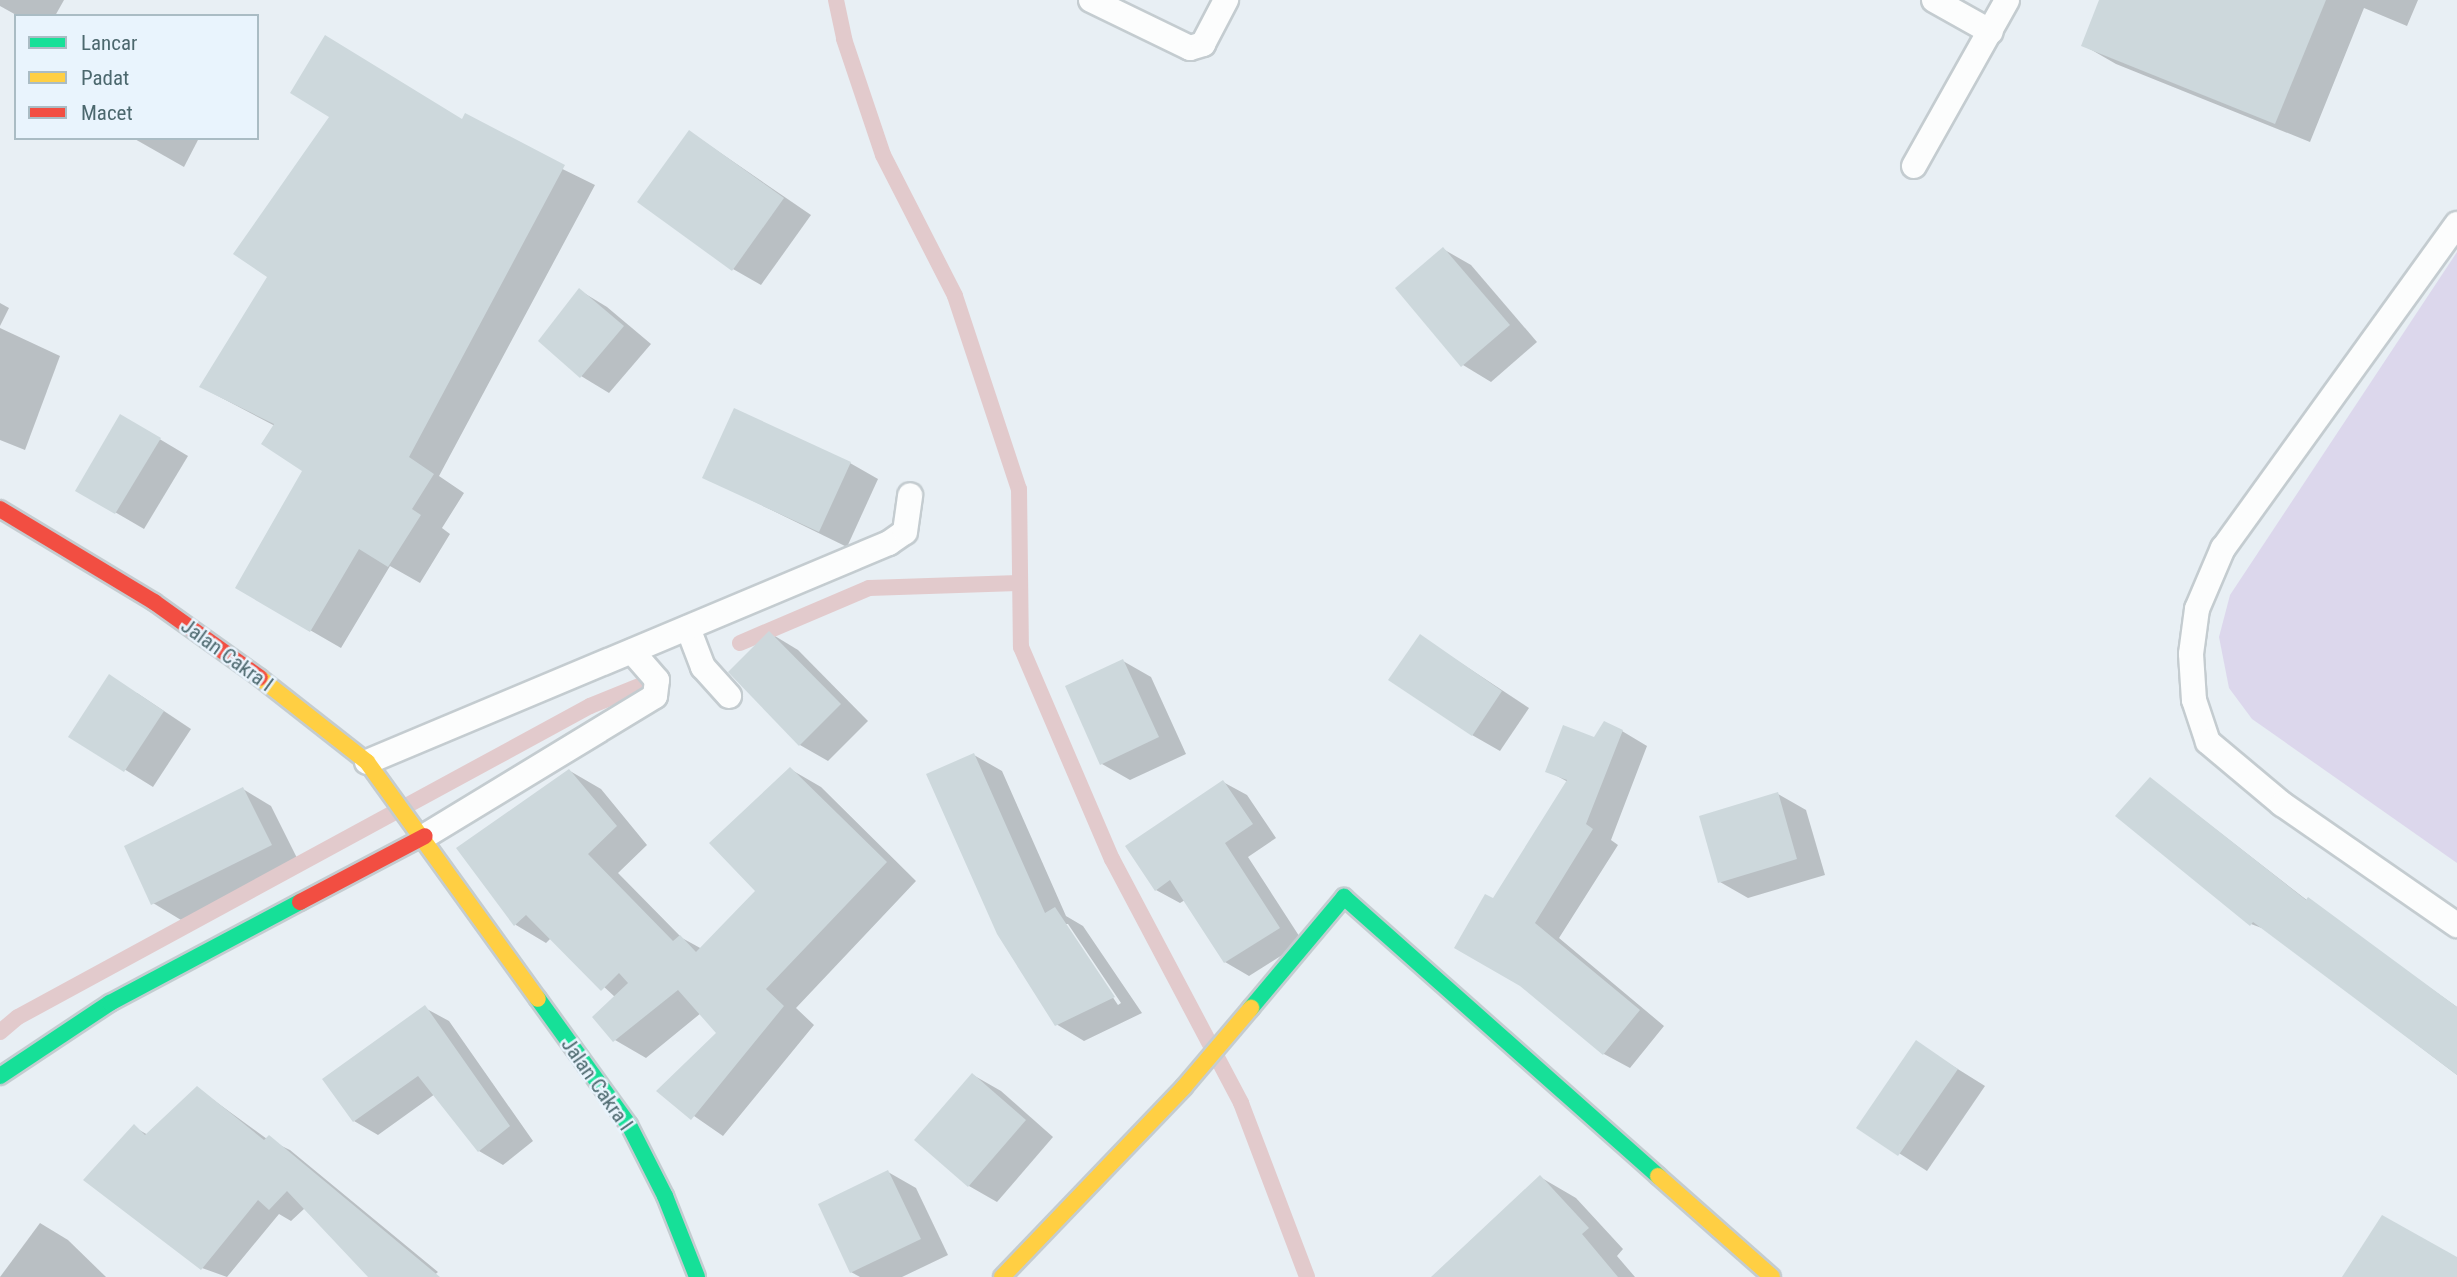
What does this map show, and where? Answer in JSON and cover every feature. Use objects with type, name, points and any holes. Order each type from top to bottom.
[{"type":"street","name":"Jalan Cakra I","points":[[0,509],[154,602],[262,679],[367,762],[420,830],[629,1125],[665,1196],[696,1277]]},
{"type":"street","points":[[0,1076],[110,1003],[293,905],[420,830]]},
{"type":"street","points":[[1002,1277],[1184,1087],[1344,897],[1772,1277]]},
{"type":"lane","points":[[1091,0],[1190,48],[1203,44],[1226,0]]},
{"type":"lane","points":[[1934,0],[1991,32]]},
{"type":"lane","points":[[1914,166],[2007,0]]},
{"type":"lane","points":[[2457,224],[2223,548],[2197,609],[2190,654],[2194,700],[2208,742],[2282,804],[2457,925]]},
{"type":"lane","points":[[367,762],[645,664],[688,628],[889,543],[905,532],[910,495]]},
{"type":"lane","points":[[688,628],[703,667],[729,696]]},
{"type":"lane","points":[[420,830],[636,710],[655,696],[645,664]]},
{"type":"shaded area","points":[[2457,252],[2457,863],[2252,719],[2229,688],[2219,637],[2230,595]]},
{"type":"building","points":[[2099,0],[2326,0],[2275,124],[2081,46]]},
{"type":"building","points":[[325,35],[462,119],[465,113],[565,165],[409,457],[434,474],[412,509],[421,515],[388,567],[359,549],[310,632],[235,588],[302,471],[261,444],[274,424],[199,387],[267,277],[233,254],[329,117],[290,93]]},
{"type":"building","points":[[689,130],[784,198],[732,271],[637,202]]},
{"type":"building","points":[[1443,247],[1510,325],[1461,367],[1395,288]]},
{"type":"building","points":[[579,288],[624,326],[580,378],[538,341]]},
{"type":"building","points":[[734,408],[851,462],[819,532],[702,478]]},
{"type":"building","points":[[120,414],[161,438],[115,514],[75,491]]},
{"type":"building","points":[[769,631],[841,704],[799,746],[728,672]]},
{"type":"building","points":[[1420,634],[1502,691],[1472,736],[1388,680]]},
{"type":"building","points":[[1123,659],[1159,737],[1100,765],[1065,686]]},
{"type":"building","points":[[109,674],[164,711],[124,772],[68,737]]},
{"type":"building","points":[[1604,721],[1623,730],[1586,824],[1593,829],[1535,923],[1640,1010],[1603,1055],[1520,986],[1454,948],[1485,894],[1493,898],[1567,780],[1545,772],[1563,725],[1594,737]]},
{"type":"building","points":[[974,753],[1045,913],[1055,907],[1115,997],[1055,1026],[997,934],[926,774]]},
{"type":"building","points":[[790,767],[887,862],[766,989],[784,1006],[691,1120],[656,1091],[716,1033],[678,990],[613,1042],[592,1017],[628,983],[619,973],[601,991],[526,915],[514,926],[456,848],[569,769],[617,826],[588,854],[673,941],[680,935],[696,952],[755,891],[709,843]]},
{"type":"building","points":[[2150,777],[2306,900],[2308,897],[2457,1007],[2457,1075],[2253,922],[2250,926],[2115,816]]},
{"type":"building","points":[[1223,780],[1253,824],[1225,843],[1280,928],[1224,963],[1170,880],[1155,891],[1125,846]]},
{"type":"building","points":[[243,787],[272,845],[151,905],[124,846]]},
{"type":"building","points":[[1778,792],[1797,859],[1718,883],[1699,816]]},
{"type":"building","points":[[425,1005],[510,1126],[478,1152],[418,1076],[353,1122],[322,1079]]},
{"type":"building","points":[[1916,1040],[1958,1069],[1898,1156],[1856,1128]]},
{"type":"building","points":[[972,1073],[1026,1120],[968,1187],[914,1140]]},
{"type":"building","points":[[197,1086],[264,1140],[269,1135],[440,1277],[368,1277],[287,1191],[269,1210],[258,1200],[201,1270],[83,1180],[134,1124],[145,1135]]},
{"type":"building","points":[[888,1170],[921,1239],[850,1273],[818,1204]]},
{"type":"building","points":[[1540,1175],[1589,1228],[1582,1234],[1618,1277],[1431,1277]]},
{"type":"building","points":[[2382,1215],[2457,1257],[2457,1277],[2342,1277]]},
{"type":"waterway","points":[[836,0],[844,39],[883,155],[955,296],[1019,489],[1021,647],[1112,859],[1241,1103],[1307,1277]]},
{"type":"waterway","points":[[740,643],[869,588],[1020,583]]},
{"type":"waterway","points":[[0,1032],[18,1017],[590,706],[659,678]]},
{"type":"traffic: fast","points":[[1251,1008],[1344,897],[1658,1176]]},
{"type":"traffic: fast","points":[[0,1076],[110,1003],[300,902]]},
{"type":"traffic: fast","points":[[538,999],[629,1125],[665,1196],[697,1277]]},
{"type":"traffic: slow","points":[[260,678],[367,762],[538,999]]},
{"type":"traffic: slow","points":[[1002,1277],[1184,1087],[1251,1008]]},
{"type":"traffic: slow","points":[[1658,1176],[1772,1277]]},
{"type":"traffic: jam","points":[[0,509],[154,602],[260,678]]},
{"type":"traffic: jam","points":[[300,902],[425,836]]}]
